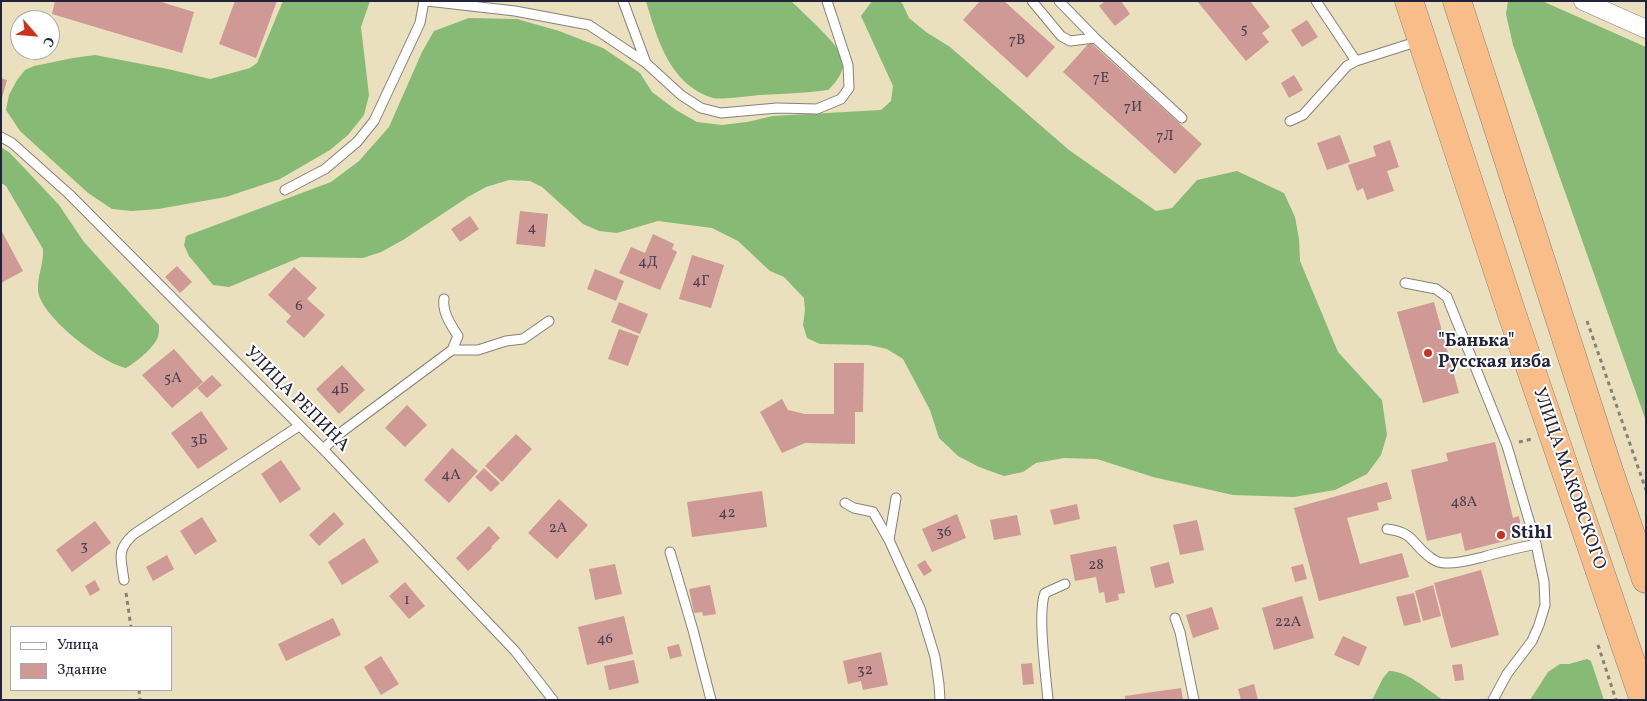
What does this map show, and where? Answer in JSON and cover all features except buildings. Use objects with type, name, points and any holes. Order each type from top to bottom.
[{"type":"highway","name":"УЛИЦА МАКОВСКОГО","points":[[1408,1],[1510,308],[1644,700]]},
{"type":"highway","points":[[1457,1],[1608,471],[1646,579]]},
{"type":"street","points":[[1583,1],[1646,29]]},
{"type":"lane","points":[[285,190],[325,169],[357,142],[374,121],[420,23],[426,1],[515,11],[589,25],[646,63],[681,95],[701,108],[721,113],[776,108],[817,109],[841,99],[849,88],[848,65],[827,1]]},
{"type":"lane","points":[[623,1],[646,63]]},
{"type":"lane","points":[[1032,1],[1066,40],[1095,38]]},
{"type":"lane","points":[[1059,1],[1095,38],[1182,118]]},
{"type":"lane","points":[[1316,1],[1356,61]]},
{"type":"lane","points":[[1290,121],[1303,115],[1340,73],[1356,61],[1421,40]]},
{"type":"lane","name":"УЛИЦА РЕПИНА","points":[[1,137],[12,143],[69,194],[323,449],[515,651],[553,700]]},
{"type":"lane","points":[[1405,283],[1436,289],[1447,297],[1505,439],[1536,544],[1544,582],[1545,605],[1532,641],[1507,674],[1493,700]]},
{"type":"lane","points":[[323,449],[343,430],[452,350],[458,336],[443,306],[444,299]]},
{"type":"lane","points":[[452,350],[478,350],[506,341],[523,339],[549,321]]},
{"type":"lane","points":[[124,580],[121,552],[126,541],[299,426]]},
{"type":"lane","points":[[889,540],[896,498]]},
{"type":"lane","points":[[845,503],[854,508],[873,512],[889,540],[922,616],[935,657],[940,700]]},
{"type":"lane","points":[[1387,529],[1405,533],[1429,557],[1439,562],[1447,563],[1467,561],[1536,544]]},
{"type":"lane","points":[[670,552],[711,700]]},
{"type":"lane","points":[[1048,700],[1042,619],[1043,598],[1045,593],[1065,584]]},
{"type":"lane","points":[[1175,618],[1180,632],[1194,700]]},
{"type":"path","points":[[124,580],[131,626]]},
{"type":"green space","points":[[283,1],[370,1],[361,27],[369,95],[364,115],[348,135],[330,150],[280,179],[226,197],[158,209],[132,211],[112,209],[88,193],[20,131],[6,110],[9,95],[25,70],[34,66],[73,58],[95,55],[210,79],[250,68],[257,63]]},
{"type":"green space","points":[[646,1],[791,1],[835,46],[843,59],[843,68],[837,80],[828,90],[713,98],[698,92],[676,72],[661,45]]},
{"type":"green space","points":[[872,1],[901,1],[909,18],[926,32],[950,47],[1069,150],[1156,211],[1172,208],[1197,180],[1237,171],[1284,193],[1295,217],[1300,261],[1338,352],[1382,400],[1387,435],[1381,455],[1367,474],[1335,490],[1294,497],[1233,495],[1153,477],[1097,459],[1064,458],[1036,463],[1023,472],[1004,476],[979,467],[958,456],[939,438],[930,410],[903,359],[887,349],[869,345],[820,344],[807,338],[803,325],[804,298],[784,277],[770,271],[738,241],[712,228],[658,221],[617,233],[599,231],[583,224],[542,187],[530,181],[509,180],[486,187],[381,252],[363,258],[301,257],[229,287],[213,285],[189,256],[184,245],[186,236],[331,182],[359,161],[389,127],[422,52],[434,31],[469,18],[517,19],[559,31],[603,48],[640,73],[652,92],[676,110],[697,122],[722,125],[773,116],[881,110],[891,101],[893,86],[861,16]]},
{"type":"green space","points":[[1508,1],[1542,1],[1646,47],[1646,421],[1513,45],[1506,14]]},
{"type":"green space","points":[[1,147],[10,153],[59,205],[84,242],[159,325],[156,342],[139,359],[126,368],[103,358],[74,337],[50,313],[42,302],[38,286],[43,249],[6,186],[1,183]]},
{"type":"green space","points":[[1587,659],[1591,661],[1604,700],[1530,700],[1548,672],[1560,664],[1569,664]]},
{"type":"green space","points":[[1389,671],[1410,677],[1443,700],[1372,700],[1383,678]]},
{"type":"place","name":"\"Банька\" Русская изба","points":[[1428,353]]},
{"type":"place","name":"Stihl","points":[[1501,535]]}]
